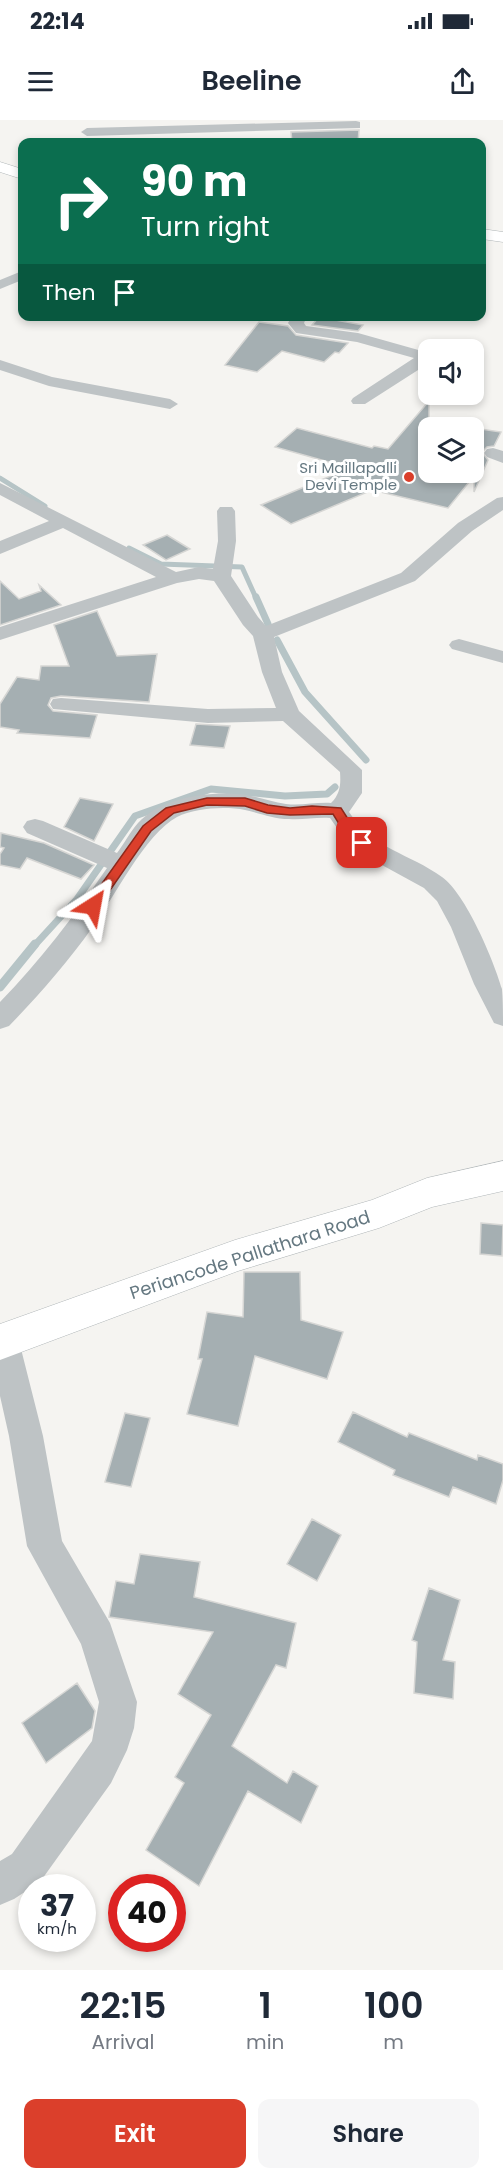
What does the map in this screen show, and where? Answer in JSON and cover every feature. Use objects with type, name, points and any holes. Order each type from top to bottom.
[{"type":"main road","points":[[486,235],[503,237]]},
{"type":"main road","name":"Periancode Pallathara Road","points":[[1,1341],[235,1256],[380,1213],[427,1192],[503,1176]]},
{"type":"street","points":[[110,120],[82,135],[241,123],[356,125]]},
{"type":"street","points":[[0,272],[18,276]]},
{"type":"street","points":[[0,285],[18,276]]},
{"type":"street","points":[[298,347],[301,323],[427,357],[359,401]]},
{"type":"street","points":[[0,364],[50,381],[170,404]]},
{"type":"street","points":[[0,488],[173,578]]},
{"type":"street","points":[[263,634],[408,577],[465,528],[503,502]]},
{"type":"street","points":[[0,1019],[42,975],[147,828],[170,810],[207,802],[245,802],[267,809],[290,812],[312,809],[337,811],[350,798],[353,786],[351,770],[289,714],[273,672],[263,634],[250,621],[221,576],[227,541],[226,511]]},
{"type":"street","points":[[0,548],[62,522]]},
{"type":"street","points":[[0,634],[173,578],[199,573],[221,576]]},
{"type":"street","points":[[459,645],[503,657]]},
{"type":"street","points":[[60,704],[208,716],[289,714]]},
{"type":"street","points":[[337,811],[350,833],[374,852],[436,885],[453,908],[492,998],[503,1016]]},
{"type":"street","points":[[35,827],[122,865]]},
{"type":"street","points":[[0,1885],[26,1868],[97,1769],[108,1750],[115,1728],[118,1702],[97,1636],[45,1546],[26,1436],[1,1341]]},
{"type":"building","points":[[359,130],[358,138],[292,138],[291,132]]},
{"type":"building","points":[[316,321],[341,321],[363,325],[358,331],[312,325]]},
{"type":"building","points":[[259,322],[288,326],[296,335],[348,343],[339,353],[335,352],[324,362],[282,351],[257,372],[225,365]]},
{"type":"building","points":[[426,405],[429,405],[429,417],[418,417],[418,483],[468,483],[448,508],[372,490],[291,524],[261,505],[350,468],[275,447],[297,428],[372,448],[374,446],[388,449]]},
{"type":"building","points":[[484,429],[501,432],[494,446],[484,450]]},
{"type":"building","points":[[484,455],[488,460],[484,469]]},
{"type":"building","points":[[167,535],[190,549],[166,560],[143,545]]},
{"type":"building","points":[[0,581],[19,599],[41,591],[39,585],[61,605],[0,625]]},
{"type":"building","points":[[97,611],[117,656],[157,654],[149,702],[61,696],[51,698],[48,705],[53,711],[97,715],[90,738],[17,733],[19,730],[0,727],[0,704],[17,677],[39,680],[41,666],[69,666],[54,625]]},
{"type":"building","points":[[196,724],[230,726],[224,748],[190,745]]},
{"type":"building","points":[[80,798],[113,804],[94,841],[64,827]]},
{"type":"building","points":[[1,833],[44,843],[94,865],[81,879],[27,858],[20,869],[0,865],[0,854],[4,848],[0,847]]},
{"type":"building","points":[[481,1223],[503,1225],[502,1256],[480,1254]]},
{"type":"building","points":[[244,1272],[300,1272],[301,1320],[343,1332],[327,1379],[255,1356],[238,1426],[187,1414],[202,1359],[198,1359],[207,1312],[243,1317]]},
{"type":"building","points":[[353,1412],[407,1437],[409,1433],[477,1460],[478,1455],[503,1464],[503,1480],[496,1504],[453,1487],[449,1497],[393,1475],[395,1470],[338,1442]]},
{"type":"building","points":[[125,1413],[150,1418],[131,1487],[105,1482]]},
{"type":"building","points":[[312,1519],[341,1535],[317,1581],[287,1564]]},
{"type":"building","points":[[140,1554],[200,1562],[194,1597],[296,1623],[286,1668],[276,1665],[232,1746],[287,1783],[293,1771],[318,1786],[301,1823],[248,1791],[199,1886],[186,1877],[186,1874],[181,1874],[146,1850],[184,1783],[175,1777],[211,1715],[178,1694],[213,1632],[109,1617],[116,1581],[134,1584]]},
{"type":"building","points":[[429,1588],[460,1600],[443,1660],[455,1662],[453,1699],[414,1693],[417,1642],[412,1640]]},
{"type":"building","points":[[77,1683],[95,1711],[92,1728],[46,1763],[22,1723]]},
{"type":"waterway","points":[[0,478],[45,506]]},
{"type":"waterway","points":[[129,548],[161,564],[242,567],[256,598]]},
{"type":"waterway","points":[[256,597],[268,624]]},
{"type":"waterway","points":[[277,640],[305,692],[366,760]]},
{"type":"waterway","points":[[34,946],[77,899],[135,816],[211,789],[285,796],[327,794],[335,787]]},
{"type":"waterway","points":[[0,987],[35,944]]},
{"type":"place","name":"Sri Maillapalli Devi Temple","points":[[409,477]]},
{"type":"route","points":[[93,906],[147,828],[170,810],[207,802],[245,802],[267,809],[290,812],[312,809],[337,811],[350,833],[362,843]]}]
